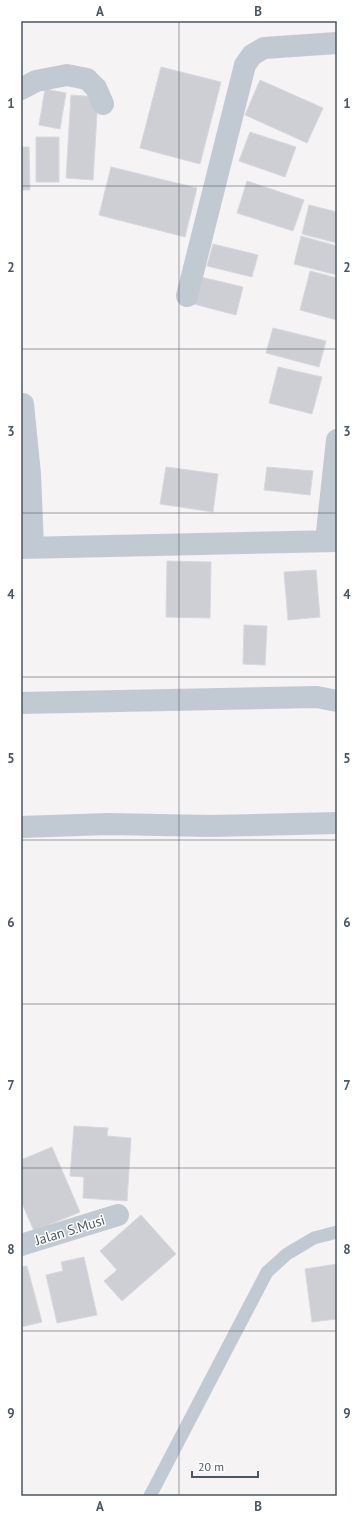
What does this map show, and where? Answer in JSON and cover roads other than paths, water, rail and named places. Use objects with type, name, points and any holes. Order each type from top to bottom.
[{"type":"street","points":[[187,296],[245,65],[252,55],[264,48],[337,44]]},
{"type":"street","points":[[21,89],[36,81],[67,75],[87,79],[96,88],[103,104]]},
{"type":"street","points":[[23,404],[30,474],[27,548],[331,541],[337,440]]},
{"type":"street","points":[[21,703],[317,697],[337,701]]},
{"type":"street","points":[[21,827],[108,824],[210,826],[337,823]]},
{"type":"street","name":"Jalan S.Musi","points":[[21,1245],[118,1215]]},
{"type":"lane","points":[[150,1496],[267,1272],[287,1254],[307,1242],[314,1238],[337,1232]]}]
